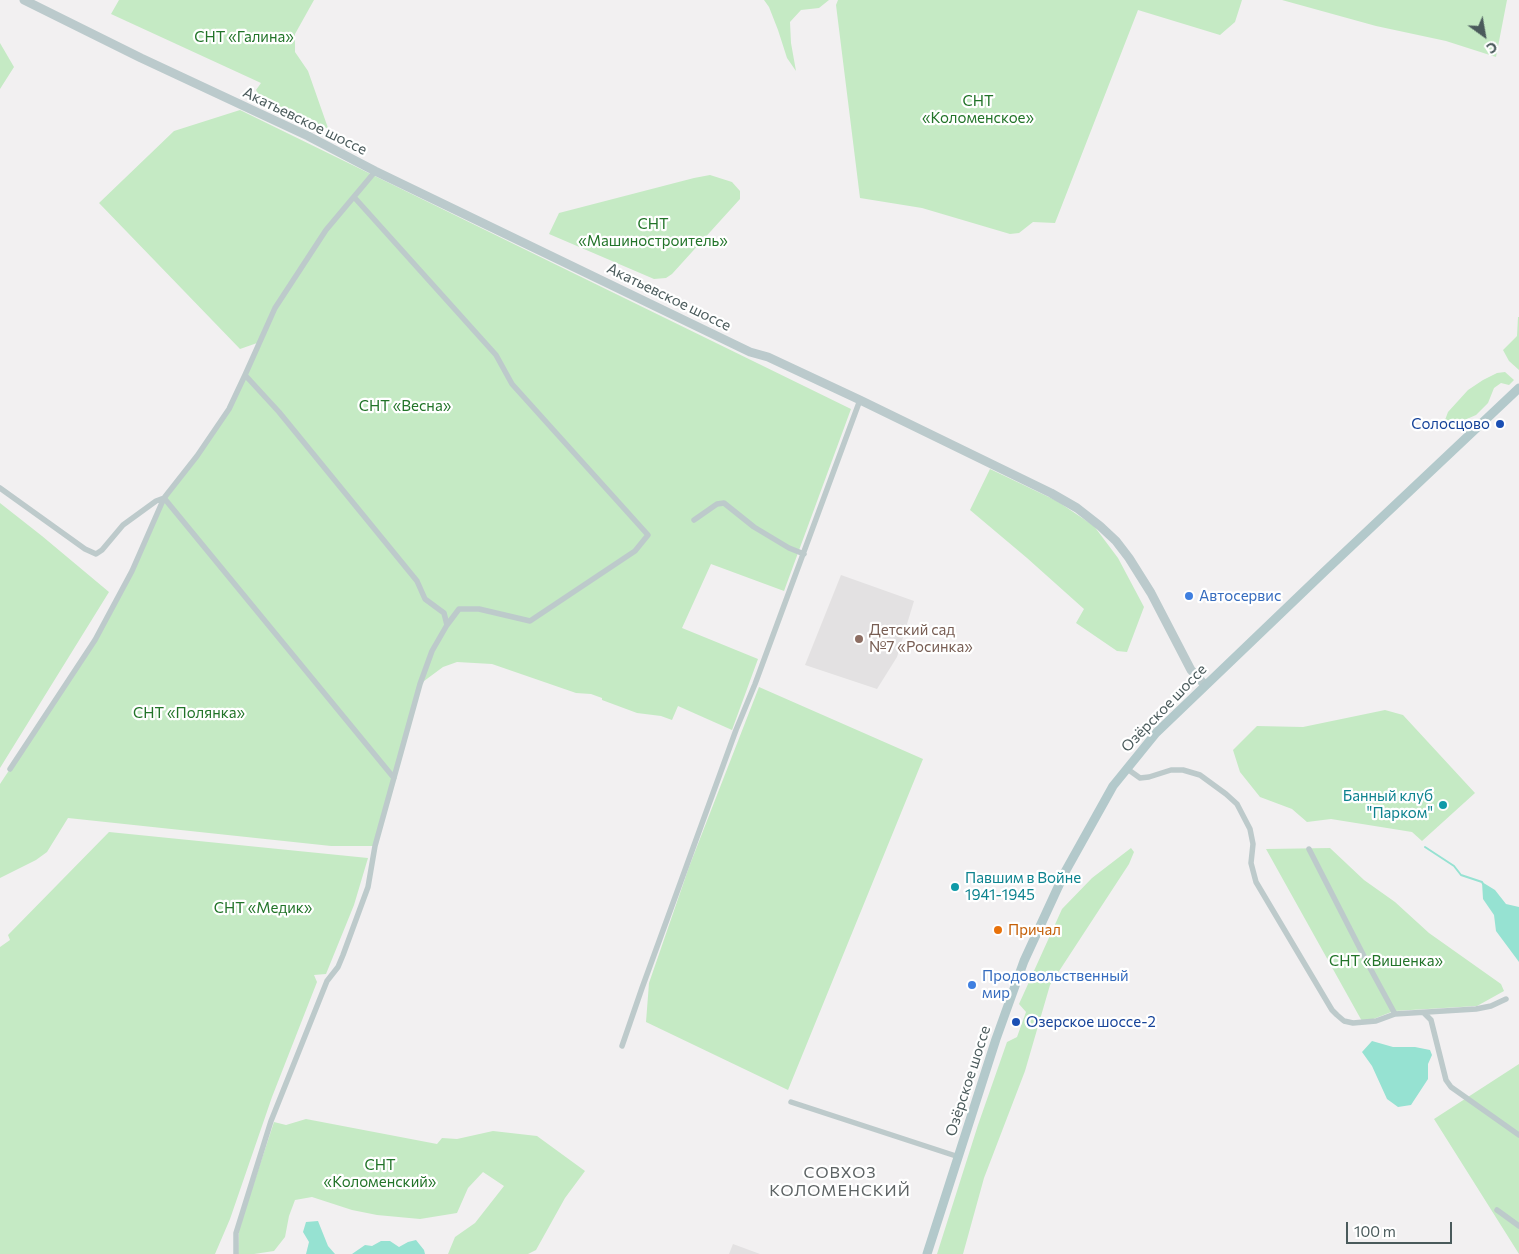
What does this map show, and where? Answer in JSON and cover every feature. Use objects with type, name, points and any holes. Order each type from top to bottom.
[{"type":"main road","name":"Акатьевское шоссе","points":[[24,0],[162,68],[308,136],[375,171],[750,352],[768,357],[860,400],[1051,493],[1089,516],[1116,541],[1151,593],[1191,670],[1205,685]]},
{"type":"main road","name":"Озёрское шоссе","points":[[927,1254],[996,1039],[1024,961],[1065,872],[1113,786],[1156,733],[1519,388]]},
{"type":"street","points":[[10,769],[95,640],[132,571],[164,498],[197,456],[229,408],[275,308],[326,230],[373,174]]},
{"type":"street","points":[[236,1254],[236,1233],[271,1121],[327,981],[338,967],[343,955],[368,888],[375,846],[420,684],[432,651],[458,609],[479,610],[530,621],[635,551],[648,535],[534,406],[512,384],[496,355],[354,197]]},
{"type":"street","points":[[245,375],[279,412],[418,581],[425,599],[444,613],[447,625]]},
{"type":"street","points":[[622,1046],[731,745],[860,400]]},
{"type":"street","points":[[0,488],[85,549],[96,554],[102,550],[123,525],[156,501],[164,498]]},
{"type":"street","points":[[164,498],[394,778]]},
{"type":"street","points":[[694,520],[716,504],[724,503],[754,527],[789,548],[804,554]]},
{"type":"street","points":[[1126,768],[1140,778],[1171,770],[1183,770],[1200,776],[1237,804],[1250,829],[1253,844],[1251,863],[1256,882],[1332,1010],[1336,1016],[1344,1021],[1353,1023],[1376,1021],[1395,1014],[1476,1010],[1506,999]]},
{"type":"street","points":[[1309,849],[1395,1014]]},
{"type":"street","points":[[1424,1013],[1431,1020],[1446,1080],[1451,1088],[1519,1135]]},
{"type":"street","points":[[791,1102],[959,1157]]},
{"type":"street","points":[[1497,1210],[1519,1226]]},
{"type":"shaded area","name":"Детский сад №7 «Росинка»","points":[[841,575],[914,601],[897,657],[877,689],[805,665]]},
{"type":"shaded area","points":[[1482,882],[1495,890],[1506,904],[1519,907],[1519,962],[1496,931],[1494,915],[1483,899]]},
{"type":"shaded area","points":[[1372,1041],[1393,1047],[1415,1047],[1430,1050],[1432,1055],[1428,1064],[1428,1079],[1411,1105],[1398,1107],[1387,1099],[1372,1066],[1362,1052]]},
{"type":"shaded area","points":[[318,1221],[328,1246],[335,1254],[306,1254],[309,1242],[303,1232],[306,1222]]},
{"type":"shaded area","points":[[416,1240],[425,1254],[352,1254],[365,1245],[372,1246],[381,1241],[390,1241],[399,1247]]},
{"type":"shaded area","points":[[733,1244],[760,1254],[729,1254]]},
{"type":"green space","name":"СНТ «Галина»","points":[[119,0],[314,0],[295,34],[295,52],[308,71],[328,128],[317,127],[261,99],[256,90],[261,83],[111,14]]},
{"type":"green space","points":[[764,0],[829,0],[819,8],[801,10],[790,22],[791,43],[796,71],[787,58],[769,7]]},
{"type":"green space","name":"СНТ «Коломенское»","points":[[838,0],[1242,0],[1235,22],[1220,35],[1138,10],[1055,223],[1033,222],[1019,233],[1010,234],[922,208],[860,198],[836,5]]},
{"type":"green space","points":[[1282,0],[1507,0],[1496,57],[1446,41],[1376,26]]},
{"type":"green space","points":[[0,43],[14,67],[0,89]]},
{"type":"green space","points":[[240,110],[851,409],[784,591],[711,564],[682,628],[758,659],[732,730],[678,706],[672,720],[661,716],[637,713],[591,694],[576,693],[492,664],[457,662],[443,667],[420,684],[375,846],[331,846],[68,818],[47,852],[36,860],[0,878],[0,784],[95,640],[132,571],[164,498],[229,409],[260,342],[240,349],[99,203],[174,131]]},
{"type":"green space","name":"СНТ «Машиностроитель»","points":[[710,175],[732,182],[740,191],[740,199],[672,274],[666,278],[654,279],[549,234],[559,213]]},
{"type":"green space","points":[[1518,317],[1519,370],[1509,361],[1503,350],[1517,336]]},
{"type":"green space","points":[[1505,372],[1514,380],[1509,385],[1501,383],[1494,388],[1488,403],[1476,415],[1454,426],[1447,426],[1445,420],[1448,412],[1468,390],[1497,373]]},
{"type":"green space","points":[[990,469],[1057,501],[1094,526],[1118,558],[1144,607],[1127,652],[1117,651],[1076,623],[1084,609],[970,510]]},
{"type":"green space","points":[[0,503],[109,592],[0,768]]},
{"type":"green space","points":[[759,687],[923,759],[788,1090],[646,1022],[649,983],[689,867]]},
{"type":"green space","points":[[1385,710],[1403,715],[1475,793],[1422,841],[1412,832],[1331,819],[1307,822],[1292,809],[1260,797],[1240,772],[1233,750],[1257,726],[1303,727]]},
{"type":"green space","name":"СНТ «Медик»","points":[[109,832],[368,858],[354,905],[326,974],[314,975],[317,982],[272,1097],[230,1219],[215,1254],[0,1254],[0,947],[10,940],[8,935]]},
{"type":"green space","points":[[1131,848],[1134,852],[1129,864],[1050,985],[1025,1071],[984,1178],[963,1254],[937,1254],[978,1125],[1007,1042],[1017,1037],[1026,1012],[1019,1004],[1062,909],[1092,878]]},
{"type":"green space","name":"СНТ «Вишенка»","points":[[1330,848],[1364,880],[1395,902],[1429,933],[1501,984],[1504,991],[1477,1006],[1394,1011],[1363,1023],[1266,849]]},
{"type":"green space","points":[[1519,1064],[1519,1254],[1434,1119]]},
{"type":"green space","name":"СНТ «Коломенский»","points":[[306,1119],[437,1144],[442,1138],[457,1139],[493,1131],[537,1136],[585,1171],[565,1198],[536,1250],[528,1254],[448,1254],[455,1237],[475,1223],[504,1186],[483,1172],[468,1188],[457,1213],[420,1219],[377,1215],[352,1210],[312,1197],[295,1200],[289,1216],[285,1237],[274,1251],[238,1254],[239,1228],[274,1122],[286,1125]]},
{"type":"waterway","points":[[1425,847],[1454,866],[1461,875],[1483,884]]},
{"type":"place","name":"Солосцово","points":[[1500,424]]},
{"type":"place","name":"Автосервис","points":[[1189,596]]},
{"type":"place","name":"Детский сад №7 «Росинка»","points":[[859,639]]},
{"type":"place","name":"Банный клуб \"Парком\"","points":[[1443,805]]},
{"type":"place","name":"Павшим в Войне 1941-1945","points":[[955,887]]},
{"type":"place","name":"Причал","points":[[998,930]]},
{"type":"place","name":"Продовольственный мир","points":[[972,985]]},
{"type":"place","name":"Озерское шоссе-2","points":[[1016,1022]]},
{"type":"district","name":"СОВХОЗ КОЛОМЕНСКИЙ","points":[[840,1182]]},
{"type":"park label","name":"СНТ «Весна»","points":[[405,406]]},
{"type":"park label","name":"СНТ «Полянка»","points":[[189,713]]}]
